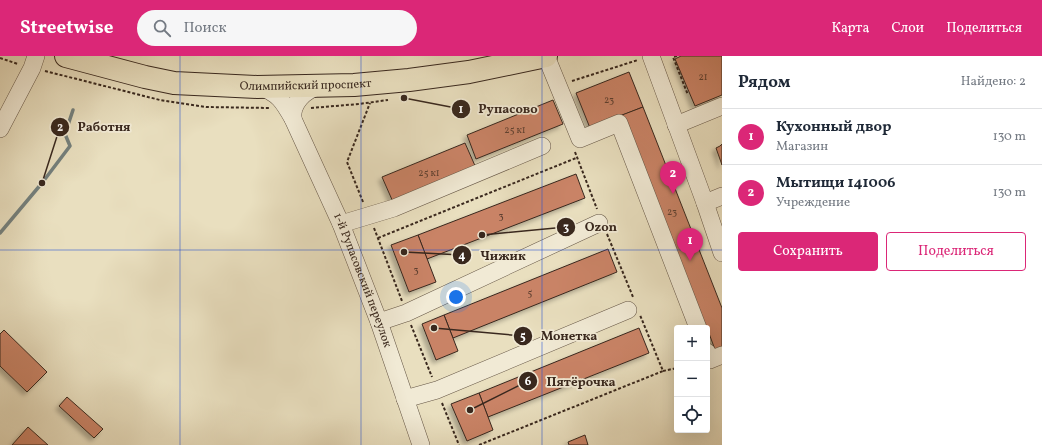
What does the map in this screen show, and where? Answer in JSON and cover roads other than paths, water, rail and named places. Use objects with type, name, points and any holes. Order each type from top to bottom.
[{"type":"main road","name":"Олимпийский проспект","points":[[74,57],[145,77],[174,83],[257,87],[354,85],[409,80],[469,72],[546,56]]},
{"type":"street","points":[[0,129],[32,68],[36,56]]},
{"type":"street","points":[[546,56],[580,139],[619,123],[697,325]]},
{"type":"street","points":[[651,56],[722,253]]},
{"type":"street","points":[[293,119],[294,108],[301,96],[309,90],[323,85]]},
{"type":"street","name":"1-й Рупасовский переулок","points":[[257,87],[266,89],[276,95],[293,119],[341,224],[378,322],[421,445]]},
{"type":"street","points":[[676,126],[722,106]]},
{"type":"street","points":[[341,224],[394,208],[542,146]]},
{"type":"street","points":[[705,203],[722,196]]},
{"type":"street","points":[[378,322],[406,313],[601,222]]},
{"type":"street","points":[[405,399],[437,390],[634,308]]},
{"type":"street","points":[[710,360],[722,355]]},
{"type":"waterway","points":[[0,233],[42,183],[70,146],[65,134],[73,110]]},
{"type":"place","name":"Рупасово","points":[[404,98]]},
{"type":"place","name":"Работня","points":[[42,183]]},
{"type":"place","name":"Мытищи 141006","points":[[673,194]]},
{"type":"place","name":"Ozon","points":[[482,235]]},
{"type":"place","name":"Чижик","points":[[404,252]]},
{"type":"place","name":"Кухонный двор","points":[[690,261]]},
{"type":"place","name":"Монетка","points":[[434,328]]},
{"type":"place","name":"Пятёрочка","points":[[470,410]]}]
